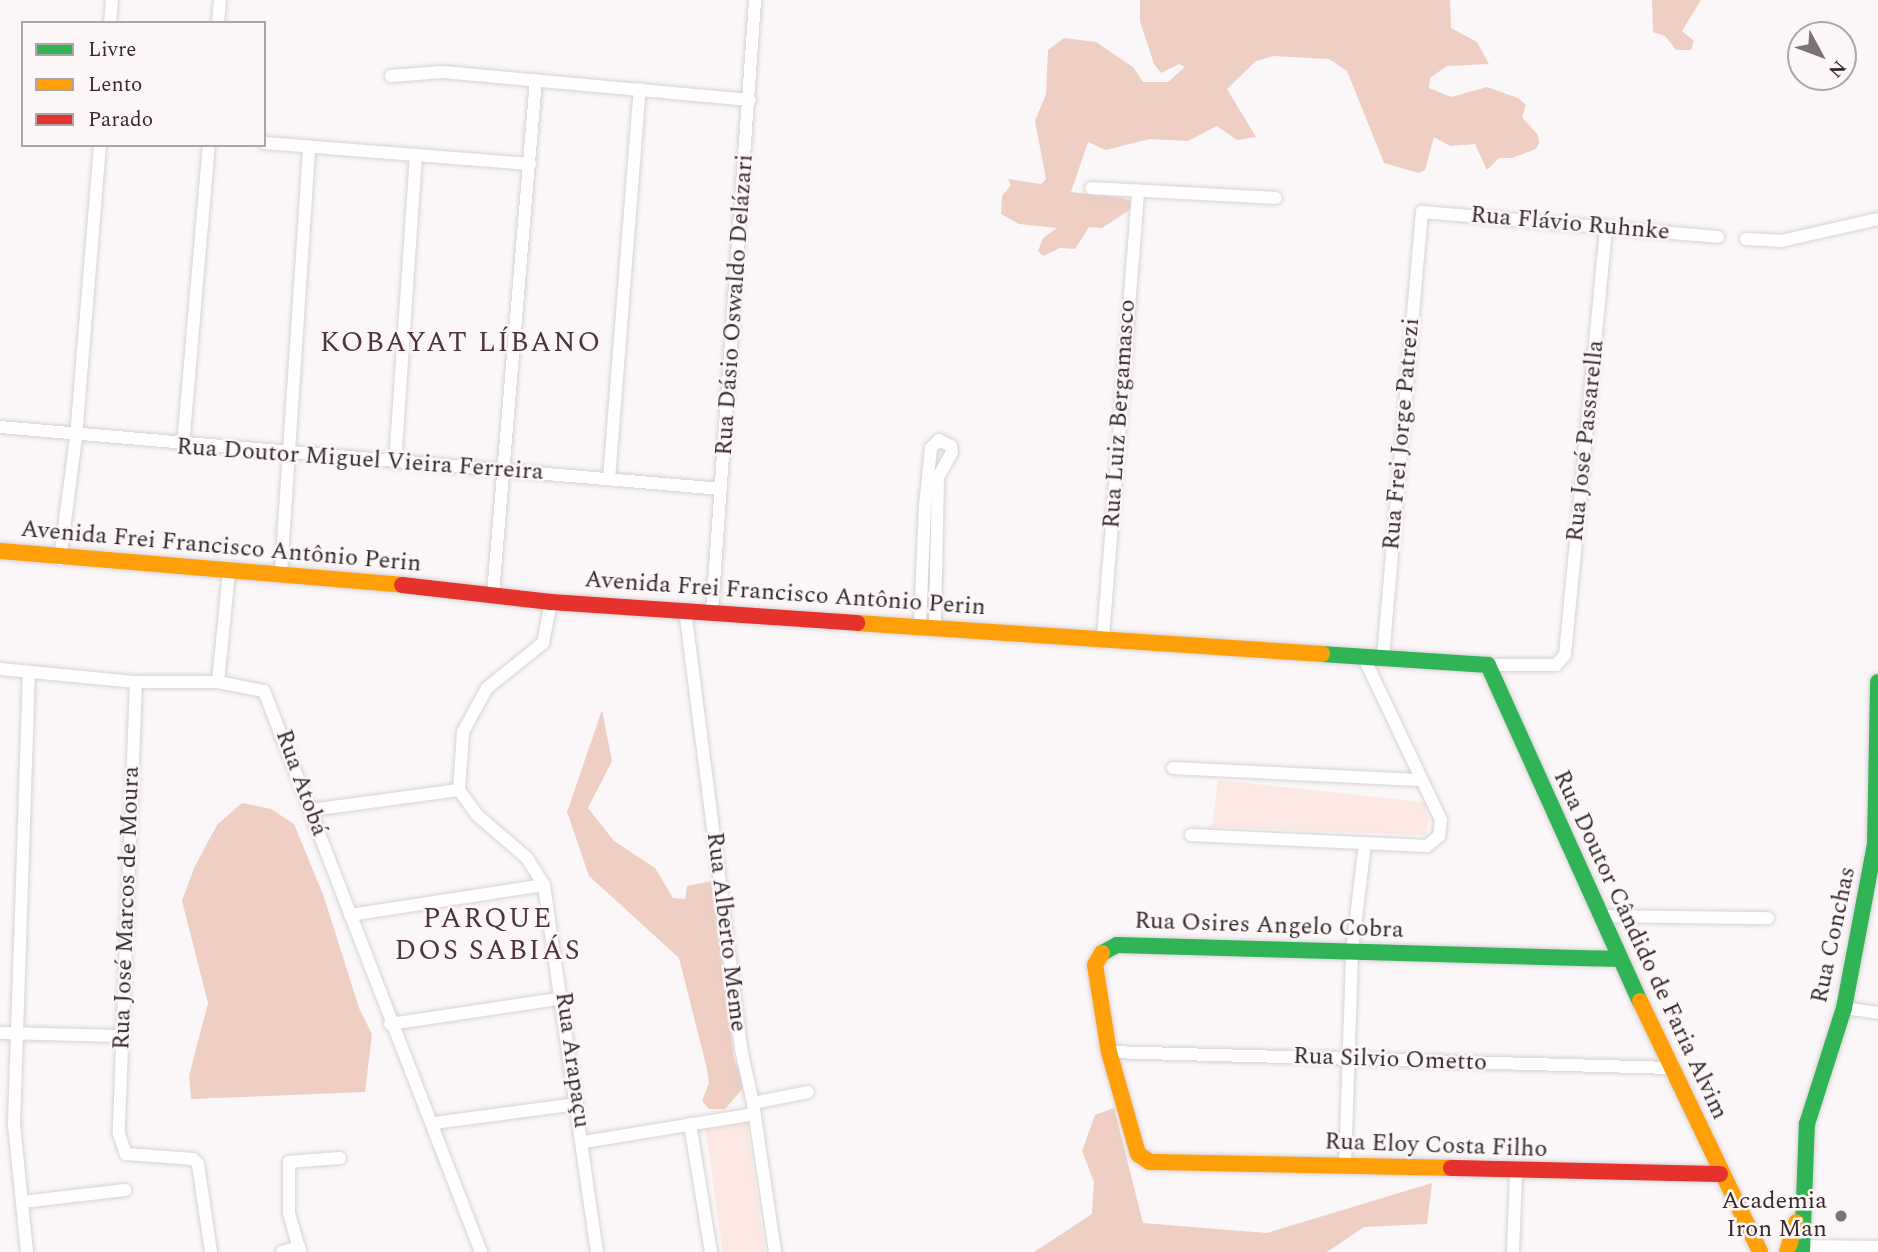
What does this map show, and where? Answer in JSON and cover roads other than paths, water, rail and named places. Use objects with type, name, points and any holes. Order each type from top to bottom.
[{"type":"street","points":[[110,21],[112,0]]},
{"type":"street","points":[[218,21],[220,0]]},
{"type":"street","name":"Rua Dásio Oswaldo Delázari","points":[[712,611],[755,0]]},
{"type":"street","points":[[391,76],[443,72],[750,100]]},
{"type":"street","points":[[492,594],[536,80]]},
{"type":"street","points":[[609,479],[640,89]]},
{"type":"street","points":[[266,143],[530,164]]},
{"type":"street","points":[[60,559],[76,437],[100,147]]},
{"type":"street","points":[[183,446],[209,147]]},
{"type":"street","points":[[281,572],[286,454],[309,147]]},
{"type":"street","points":[[395,463],[416,155]]},
{"type":"street","points":[[1091,188],[1276,198]]},
{"type":"street","name":"Rua Luiz Bergamasco","points":[[1102,638],[1138,190]]},
{"type":"street","name":"Rua Flávio Ruhnke","points":[[1422,212],[1718,237]]},
{"type":"street","name":"Rua Frei Jorge Patrezi","points":[[1383,657],[1422,212]]},
{"type":"street","points":[[1746,239],[1781,241],[1878,219]]},
{"type":"street","name":"Rua José Passarella","points":[[1565,655],[1606,226]]},
{"type":"street","name":"Rua Doutor Miguel Vieira Ferreira","points":[[0,427],[76,437],[721,489]]},
{"type":"street","points":[[939,440],[951,446],[951,452],[938,478],[928,626],[926,494],[931,448],[939,440]]},
{"type":"street","name":"Avenida Frei Francisco Antônio Perin","points":[[0,551],[60,559],[229,572],[281,572],[551,602],[1488,665],[1556,665],[1565,655]]},
{"type":"street","points":[[218,682],[229,572]]},
{"type":"street","points":[[311,810],[459,790],[463,732],[487,688],[543,643],[551,602]]},
{"type":"street","name":"Rua Alberto Meme","points":[[684,610],[741,1049],[754,1109],[775,1252]]},
{"type":"street","points":[[1191,835],[1427,846],[1439,836],[1441,820],[1363,656]]},
{"type":"street","name":"Rua Doutor Cândido de Faria Alvim","points":[[1488,665],[1619,960],[1757,1247]]},
{"type":"street","name":"Rua Atobá","points":[[0,669],[136,682],[218,682],[256,687],[269,697],[390,1024],[434,1124],[477,1251]]},
{"type":"street","points":[[27,1252],[14,1122],[29,673]]},
{"type":"street","name":"Rua José Marcos de Moura","points":[[136,682],[119,1134],[125,1154],[193,1158],[198,1164],[211,1252]]},
{"type":"street","name":"Rua Conchas","points":[[1794,1251],[1807,1124],[1844,1008],[1877,844],[1878,682]]},
{"type":"street","points":[[1173,768],[1422,780]]},
{"type":"street","name":"Rua Arapaçu","points":[[459,790],[484,822],[527,858],[544,885],[584,1142],[597,1252]]},
{"type":"street","points":[[1345,1166],[1352,951],[1365,844]]},
{"type":"street","points":[[350,915],[544,885]]},
{"type":"street","points":[[1599,916],[1768,918]]},
{"type":"street","name":"Rua Osires Angelo Cobra","points":[[1150,1163],[1138,1154],[1109,1052],[1095,965],[1104,950],[1118,945],[1619,960]]},
{"type":"street","points":[[390,1024],[563,999]]},
{"type":"street","points":[[1844,1008],[1878,1013]]},
{"type":"street","points":[[0,1033],[122,1036]]},
{"type":"street","name":"Rua Silvio Ometto","points":[[1109,1052],[1671,1068]]},
{"type":"street","points":[[584,1142],[690,1124],[754,1109],[808,1091]]},
{"type":"street","points":[[434,1124],[577,1104]]},
{"type":"street","points":[[690,1124],[711,1252]]},
{"type":"street","points":[[282,1252],[300,1250],[289,1213],[289,1162],[340,1158]]},
{"type":"street","name":"Rua Eloy Costa Filho","points":[[1150,1163],[1720,1174]]},
{"type":"street","points":[[1513,1252],[1516,1172]]},
{"type":"street","points":[[22,1202],[125,1190]]},
{"type":"street","points":[[1757,1247],[1794,1251],[1878,1247]]},
{"type":"place","name":"Academia Iron Man","points":[[1841,1216]]},
{"type":"district","name":"KOBAYAT LÍBANO","points":[[461,343]]},
{"type":"district","name":"PARQUE DOS SABIÁS","points":[[488,935]]}]
